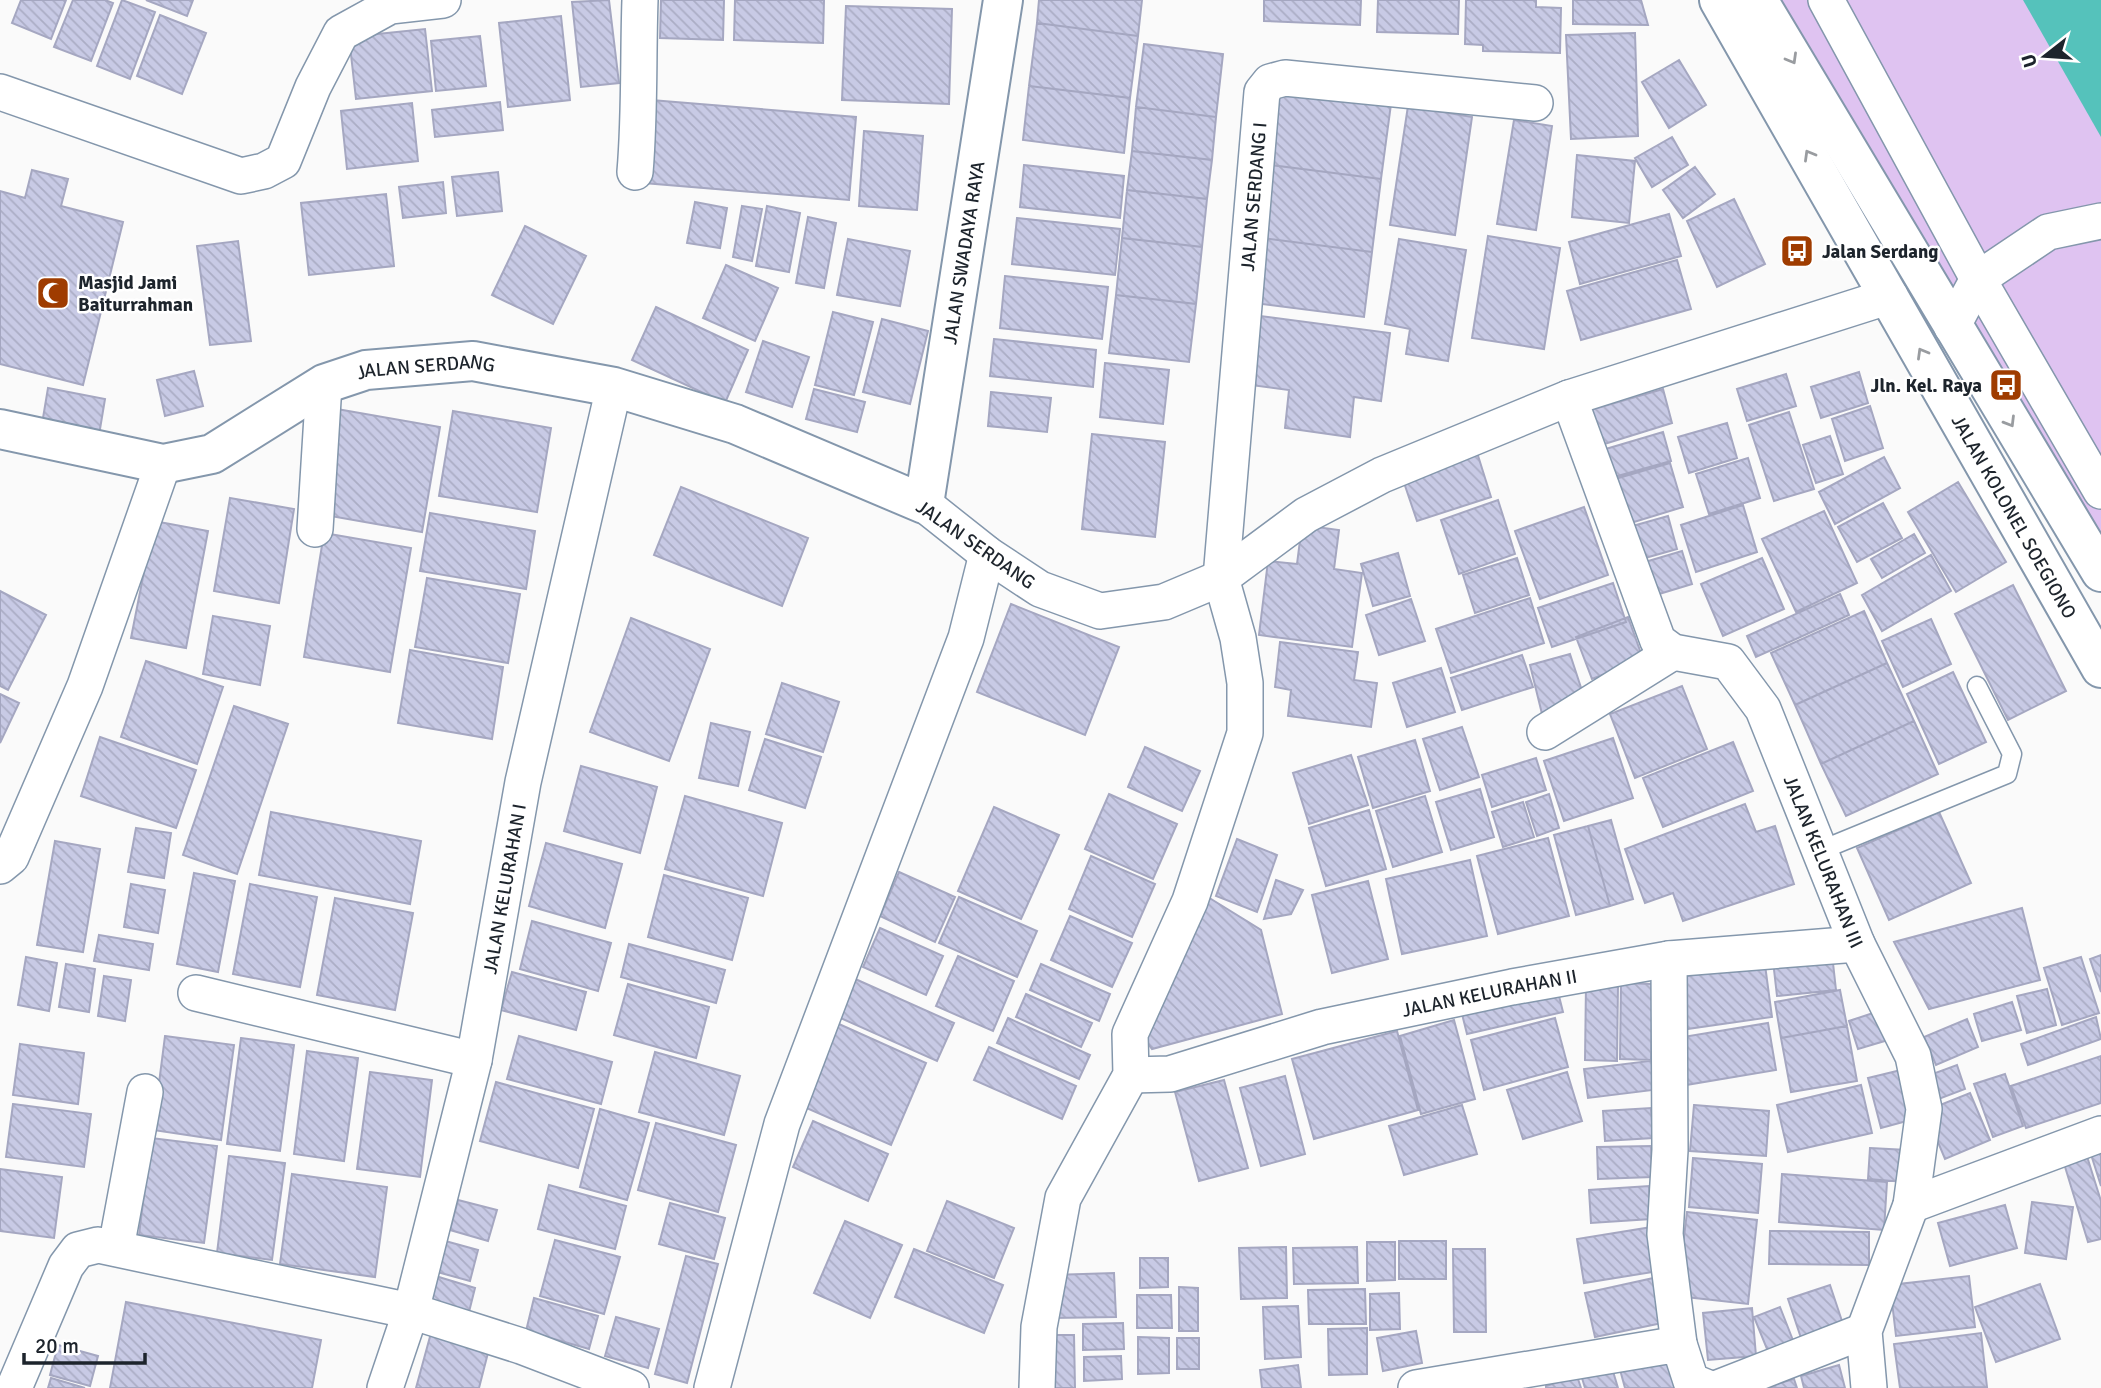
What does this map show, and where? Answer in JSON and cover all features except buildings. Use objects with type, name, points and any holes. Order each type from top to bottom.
[{"type":"street","points":[[0,92],[241,176],[264,171],[283,161],[313,87],[341,33],[390,6],[443,0]]},
{"type":"street","points":[[635,172],[641,106],[638,56],[640,0]]},
{"type":"street","name":"JALAN SWADAYA RAYA","points":[[924,504],[1003,0]]},
{"type":"street","name":"JALAN KOLONEL SOEGIONO","points":[[1719,0],[2101,668]]},
{"type":"street","points":[[1758,0],[2101,572]]},
{"type":"street","points":[[1826,0],[1978,279],[2101,491]]},
{"type":"street","name":"JALAN SERDANG I","points":[[1221,578],[1262,92],[1270,82],[1284,78],[1535,103]]},
{"type":"street","points":[[1952,327],[1978,279],[2048,232],[2101,220]]},
{"type":"street","points":[[1920,268],[1978,279]]},
{"type":"street","name":"JALAN SERDANG","points":[[0,429],[163,464],[212,454],[324,384],[366,370],[473,361],[614,387],[735,424],[924,504],[987,554],[1040,589],[1100,611],[1164,603],[1221,578],[1306,515],[1382,475],[1569,398],[1890,296]]},
{"type":"street","points":[[315,529],[324,384]]},
{"type":"street","name":"JALAN KELURAHAN I","points":[[385,1388],[411,1311],[474,1060],[523,782],[614,387]]},
{"type":"street","points":[[1545,732],[1673,652],[1658,641],[1569,398]]},
{"type":"street","points":[[0,866],[11,857],[85,686],[163,464]]},
{"type":"street","points":[[712,1388],[782,1124],[966,638],[987,554]]},
{"type":"street","points":[[1037,1388],[1039,1327],[1063,1198],[1131,1075],[1130,1034],[1190,901],[1245,733],[1245,683],[1238,638],[1221,578]]},
{"type":"street","name":"JALAN KELURAHAN III","points":[[1673,652],[1728,662],[1763,709],[1857,943],[1913,1056],[1924,1109],[1911,1205],[1864,1331],[1868,1388]]},
{"type":"street","name":"JALAN KELURAHAN II","points":[[1131,1075],[1170,1074],[1322,1027],[1512,987],[1669,959],[1857,943]]},
{"type":"street","points":[[1669,959],[1670,1150],[1665,1234],[1679,1344],[1691,1381],[1707,1388]]},
{"type":"street","points":[[196,993],[474,1060]]},
{"type":"street","points":[[116,1248],[145,1092]]},
{"type":"street","points":[[1911,1205],[2101,1134]]},
{"type":"street","points":[[14,1388],[66,1266],[78,1250],[98,1245],[411,1311],[521,1346],[631,1388]]},
{"type":"street","points":[[1718,1388],[1864,1331]]},
{"type":"street","points":[[1416,1388],[1679,1344]]},
{"type":"lane","points":[[1819,851],[2007,774],[2012,754],[1977,687]]},
{"type":"shaded area","points":[[1758,0],[2101,0],[2101,572]]},
{"type":"water","points":[[2023,0],[2101,0],[2101,137]]},
{"type":"place","name":"Jalan Serdang","points":[[1797,251]]},
{"type":"place","name":"Masjid Jami Baiturrahman","points":[[53,293]]},
{"type":"place","name":"Jln. Kel. Raya","points":[[2006,385]]}]
